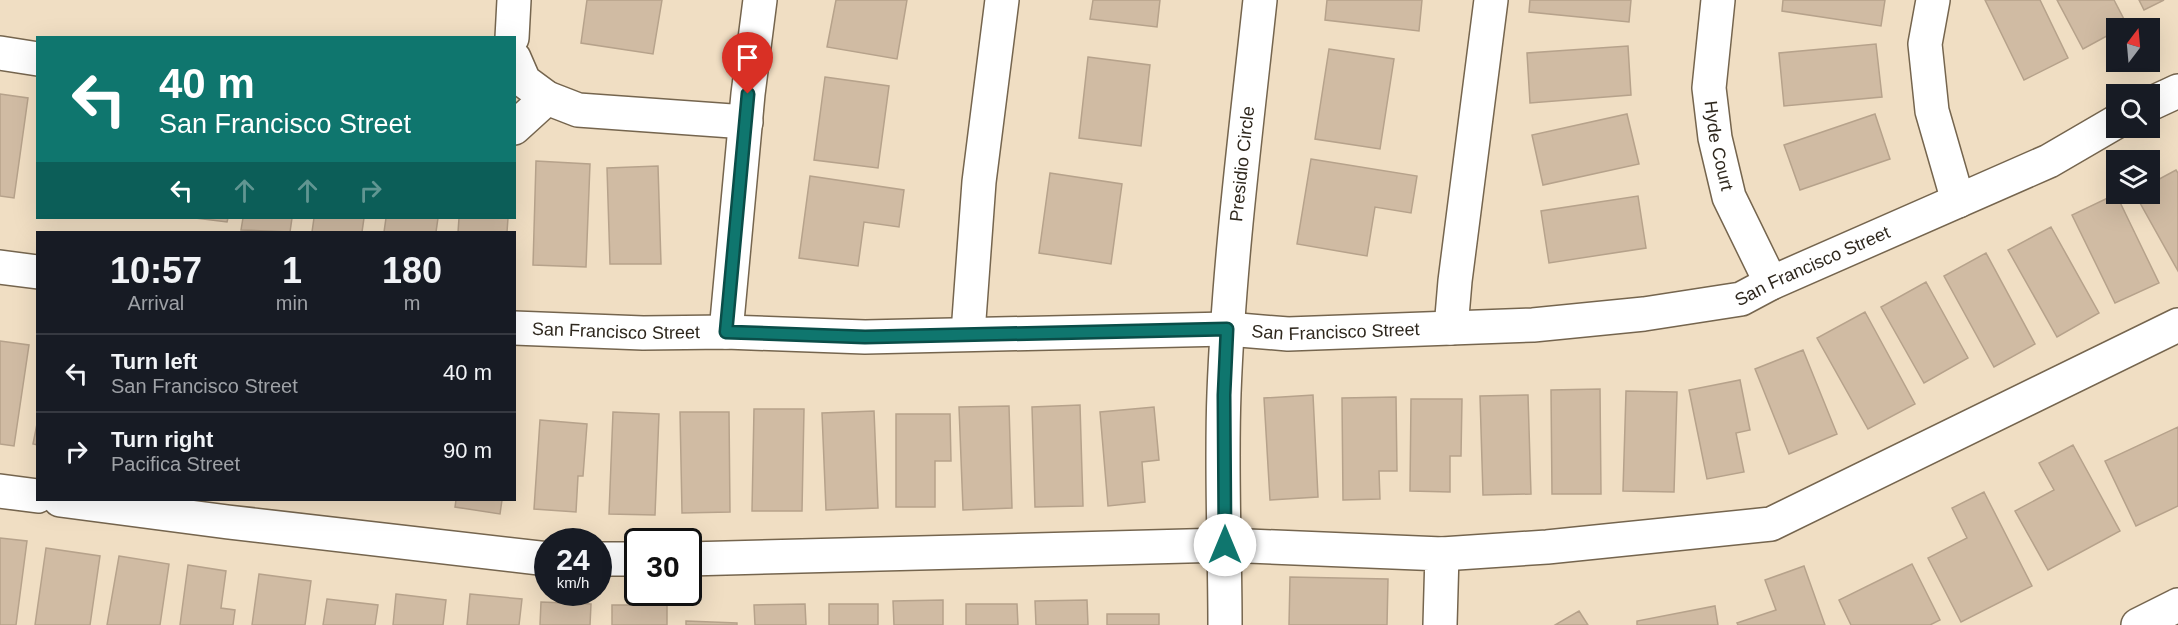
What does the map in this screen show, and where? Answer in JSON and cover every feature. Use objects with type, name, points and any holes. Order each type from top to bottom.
[{"type":"street","points":[[512,36],[514,0]]},
{"type":"street","points":[[726,332],[760,0]]},
{"type":"street","points":[[968,333],[979,182],[1002,0]]},
{"type":"street","name":"Presidio Circle","points":[[1225,625],[1224,395],[1227,329],[1234,233],[1260,0]]},
{"type":"street","points":[[1451,328],[1491,0]]},
{"type":"street","name":"Hyde Court","points":[[1718,0],[1709,88],[1715,138],[1729,197],[1772,283]]},
{"type":"street","points":[[1933,0],[1925,44],[1932,111],[1958,201]]},
{"type":"street","points":[[0,53],[36,59]]},
{"type":"street","points":[[516,63],[524,81],[548,98],[578,110],[746,122]]},
{"type":"street","points":[[2160,99],[2178,91]]},
{"type":"street","points":[[516,126],[548,98]]},
{"type":"street","name":"San Francisco Street","points":[[516,328],[865,337],[1227,329],[1288,334],[1533,325],[1644,314],[1741,299],[1772,283],[2049,161],[2106,128]]},
{"type":"street","points":[[0,267],[36,272]]},
{"type":"street","points":[[702,559],[1225,545],[1442,554],[1547,547],[1771,524],[2178,326]]},
{"type":"street","points":[[0,491],[36,496]]},
{"type":"street","points":[[68,501],[534,557]]},
{"type":"street","points":[[1440,625],[1442,554]]},
{"type":"street","points":[[2138,625],[2178,605]]},
{"type":"building","points":[[587,0],[662,0],[653,54],[581,43]]},
{"type":"building","points":[[836,0],[907,0],[897,59],[827,47]]},
{"type":"building","points":[[1093,0],[1160,0],[1157,27],[1090,19]]},
{"type":"building","points":[[1327,0],[1422,0],[1419,31],[1325,20]]},
{"type":"building","points":[[1530,0],[1631,0],[1629,22],[1529,12]]},
{"type":"building","points":[[1783,0],[1885,0],[1881,26],[1782,11]]},
{"type":"building","points":[[1985,0],[2040,0],[2068,58],[2024,80]]},
{"type":"building","points":[[2057,0],[2114,0],[2123,18],[2106,18],[2106,36],[2083,49]]},
{"type":"building","points":[[2139,0],[2164,0],[2144,10]]},
{"type":"building","points":[[1876,44],[1882,97],[1784,106],[1779,53]]},
{"type":"building","points":[[1628,46],[1631,95],[1530,103],[1527,53]]},
{"type":"building","points":[[1329,49],[1394,59],[1380,149],[1315,139]]},
{"type":"building","points":[[1088,57],[1150,65],[1141,146],[1079,138]]},
{"type":"building","points":[[825,77],[889,86],[878,168],[814,160]]},
{"type":"building","points":[[0,94],[28,98],[14,198],[0,196]]},
{"type":"building","points":[[1627,114],[1639,164],[1543,185],[1532,135]]},
{"type":"building","points":[[1875,114],[1890,159],[1800,190],[1784,145]]},
{"type":"building","points":[[1311,159],[1417,176],[1411,213],[1375,207],[1367,256],[1297,244]]},
{"type":"building","points":[[536,161],[590,164],[586,267],[533,265]]},
{"type":"building","points":[[658,166],[661,264],[610,264],[607,168]]},
{"type":"building","points":[[2176,170],[2178,173],[2178,271],[2141,204],[2160,204],[2160,179]]},
{"type":"building","points":[[1050,173],[1122,184],[1111,264],[1039,253]]},
{"type":"building","points":[[810,176],[904,190],[899,227],[864,222],[858,266],[799,258]]},
{"type":"building","points":[[1638,196],[1646,248],[1549,263],[1541,211]]},
{"type":"building","points":[[2106,199],[2106,204],[2121,204],[2159,283],[2115,303],[2072,215]]},
{"type":"building","points":[[203,219],[228,219],[227,222]]},
{"type":"building","points":[[243,219],[292,219],[290,231],[241,230]]},
{"type":"building","points":[[314,219],[364,219],[362,231],[312,231]]},
{"type":"building","points":[[386,219],[438,219],[436,231],[384,231]]},
{"type":"building","points":[[459,219],[508,219],[507,231],[458,231]]},
{"type":"building","points":[[2051,227],[2099,313],[2057,337],[2008,250]]},
{"type":"building","points":[[1986,253],[2035,344],[1994,367],[1944,276]]},
{"type":"building","points":[[1926,282],[1968,358],[1924,383],[1881,307]]},
{"type":"building","points":[[1865,312],[1915,404],[1868,429],[1817,338]]},
{"type":"building","points":[[0,341],[29,345],[14,446],[0,444]]},
{"type":"building","points":[[1803,350],[1837,434],[1789,454],[1755,369]]},
{"type":"building","points":[[1740,380],[1750,430],[1736,433],[1744,472],[1707,479],[1689,390]]},
{"type":"building","points":[[1600,389],[1601,494],[1552,494],[1551,390]]},
{"type":"building","points":[[1626,391],[1677,392],[1674,492],[1623,491]]},
{"type":"building","points":[[1313,395],[1318,497],[1270,500],[1264,398]]},
{"type":"building","points":[[1528,395],[1531,494],[1483,495],[1480,396]]},
{"type":"building","points":[[1396,397],[1397,471],[1379,471],[1380,499],[1343,500],[1342,398]]},
{"type":"building","points":[[1411,399],[1462,399],[1461,456],[1450,456],[1450,492],[1410,491]]},
{"type":"building","points":[[1080,405],[1083,506],[1035,507],[1032,407]]},
{"type":"building","points":[[1009,406],[1012,508],[963,510],[959,407]]},
{"type":"building","points":[[1154,407],[1159,460],[1142,462],[1145,502],[1108,506],[1100,412]]},
{"type":"building","points":[[754,409],[804,409],[802,511],[752,511]]},
{"type":"building","points":[[874,411],[878,508],[826,510],[822,413]]},
{"type":"building","points":[[613,412],[659,414],[655,515],[609,514]]},
{"type":"building","points":[[680,412],[729,412],[730,512],[682,513]]},
{"type":"building","points":[[896,414],[950,414],[951,461],[935,461],[935,507],[896,507]]},
{"type":"building","points":[[540,420],[587,424],[583,476],[578,476],[576,512],[534,509]]},
{"type":"building","points":[[2178,427],[2178,506],[2136,526],[2105,461]]},
{"type":"building","points":[[36,429],[36,445],[33,444]]},
{"type":"building","points":[[2073,445],[2120,531],[2048,570],[2015,511],[2054,490],[2039,463]]},
{"type":"building","points":[[1984,492],[2032,586],[1961,622],[1928,558],[1967,538],[1952,508]]},
{"type":"building","points":[[456,501],[502,501],[500,514],[455,507]]},
{"type":"building","points":[[0,538],[27,541],[16,625],[0,625]]},
{"type":"building","points":[[46,548],[100,556],[90,625],[35,625]]},
{"type":"building","points":[[119,556],[169,564],[160,625],[107,625]]},
{"type":"building","points":[[1912,564],[1940,620],[1930,625],[1851,625],[1839,600]]},
{"type":"building","points":[[188,565],[226,571],[221,608],[235,610],[233,625],[180,625]]},
{"type":"building","points":[[1804,566],[1825,625],[1738,625],[1737,623],[1776,610],[1765,580]]},
{"type":"building","points":[[259,574],[311,581],[305,625],[252,625]]},
{"type":"building","points":[[1290,577],[1388,579],[1387,625],[1289,625]]},
{"type":"building","points":[[396,594],[446,600],[443,625],[393,625]]},
{"type":"building","points":[[470,594],[522,599],[519,625],[467,625]]},
{"type":"building","points":[[327,599],[378,605],[375,625],[323,625]]},
{"type":"building","points":[[943,600],[943,625],[894,625],[893,601]]},
{"type":"building","points":[[1087,600],[1088,625],[1036,625],[1035,601]]},
{"type":"building","points":[[805,604],[806,625],[755,625],[754,605]]},
{"type":"building","points":[[829,604],[878,604],[878,625],[829,625]]},
{"type":"building","points":[[966,604],[1017,604],[1018,625],[966,625]]},
{"type":"building","points":[[541,606],[591,606],[590,625],[540,625]]},
{"type":"building","points":[[612,606],[667,606],[667,625],[612,625]]},
{"type":"building","points":[[1715,606],[1718,625],[1637,625],[1637,621]]},
{"type":"building","points":[[1579,611],[1588,625],[1555,625]]},
{"type":"building","points":[[1107,614],[1159,614],[1159,625],[1107,625]]},
{"type":"building","points":[[686,621],[737,623],[737,625],[686,625]]},
{"type":"route","points":[[748,94],[726,332],[865,337],[1227,329],[1224,395],[1225,545]]}]
